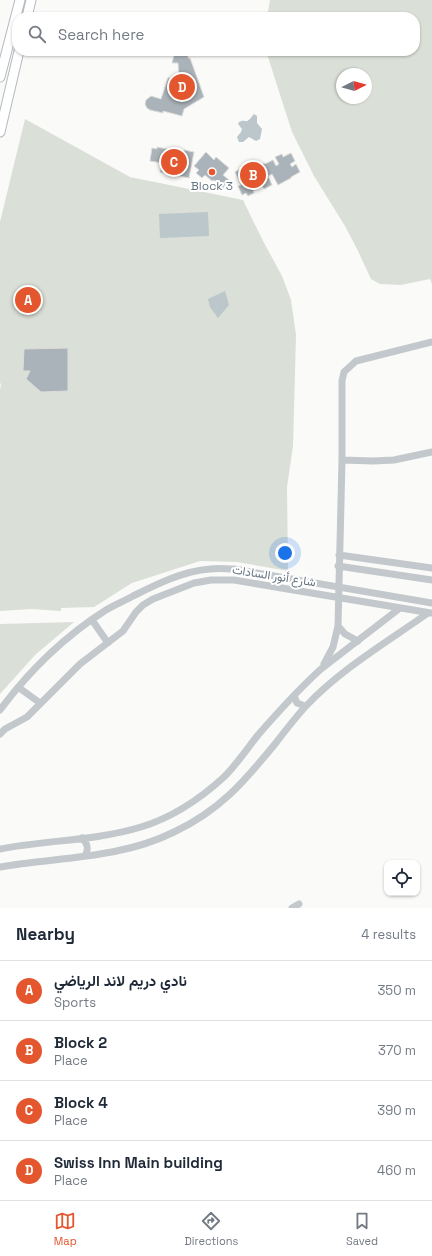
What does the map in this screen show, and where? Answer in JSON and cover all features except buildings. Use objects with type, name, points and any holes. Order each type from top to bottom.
[{"type":"street","points":[[18,12],[20,0]]},
{"type":"street","points":[[28,12],[31,0]]},
{"type":"street","points":[[0,77],[6,54],[12,41]]},
{"type":"street","points":[[6,54],[12,54]]},
{"type":"street","points":[[0,132],[19,56]]},
{"type":"street","points":[[321,669],[333,647],[338,626],[338,566],[342,460],[342,381],[344,372],[356,361],[432,342]]},
{"type":"street","points":[[342,460],[394,460],[432,452]]},
{"type":"street","points":[[339,555],[432,568]]},
{"type":"street","points":[[338,566],[432,580]]},
{"type":"street","name":"شارع أنور السادات","points":[[0,710],[18,687],[48,656],[107,609],[147,589],[192,572],[210,569],[234,569],[432,603]]},
{"type":"street","name":"شارع أنور السادات","points":[[0,734],[5,729],[27,718],[40,703],[80,664],[123,631],[136,612],[143,605],[153,599],[173,591],[211,580],[234,580],[430,613]]},
{"type":"street","points":[[0,849],[82,838],[142,827],[170,815],[190,803],[224,776],[258,735],[321,669],[400,608]]},
{"type":"street","points":[[0,867],[122,851],[174,833],[198,820],[239,787],[305,706],[346,671],[430,613]]},
{"type":"street","points":[[92,620],[108,643]]},
{"type":"street","points":[[338,626],[345,634],[358,640]]},
{"type":"street","points":[[18,687],[40,703]]},
{"type":"street","points":[[294,696],[297,703],[305,706]]},
{"type":"street","points":[[82,838],[87,844],[85,856]]},
{"type":"shaded area","points":[[270,0],[432,0],[432,284],[430,279],[401,285],[380,284],[371,279],[345,226],[314,176],[292,132],[268,56],[420,56],[420,12],[268,12]]},
{"type":"shaded area","points":[[254,114],[257,116],[257,123],[262,129],[260,139],[256,141],[249,137],[243,142],[239,142],[237,137],[242,129],[238,124],[239,122],[247,121]]},
{"type":"shaded area","points":[[25,119],[130,177],[243,200],[282,276],[291,300],[296,335],[293,446],[287,487],[288,571],[237,562],[200,561],[132,583],[94,607],[61,608],[61,611],[31,609],[0,611],[0,222]]},
{"type":"shaded area","points":[[208,212],[209,236],[160,238],[159,214]]},
{"type":"shaded area","points":[[225,291],[229,305],[218,318],[210,307],[208,299]]},
{"type":"shaded area","points":[[74,622],[35,655],[0,694],[0,624]]},
{"type":"place","name":"Swiss Inn Main building","points":[[182,87]]},
{"type":"place","name":"Block 4","points":[[174,162]]},
{"type":"place","name":"Block 3","points":[[212,172]]},
{"type":"place","name":"Block 2","points":[[253,175]]},
{"type":"place","name":"نادي دريم لاند الرياضي","points":[[28,300]]}]
